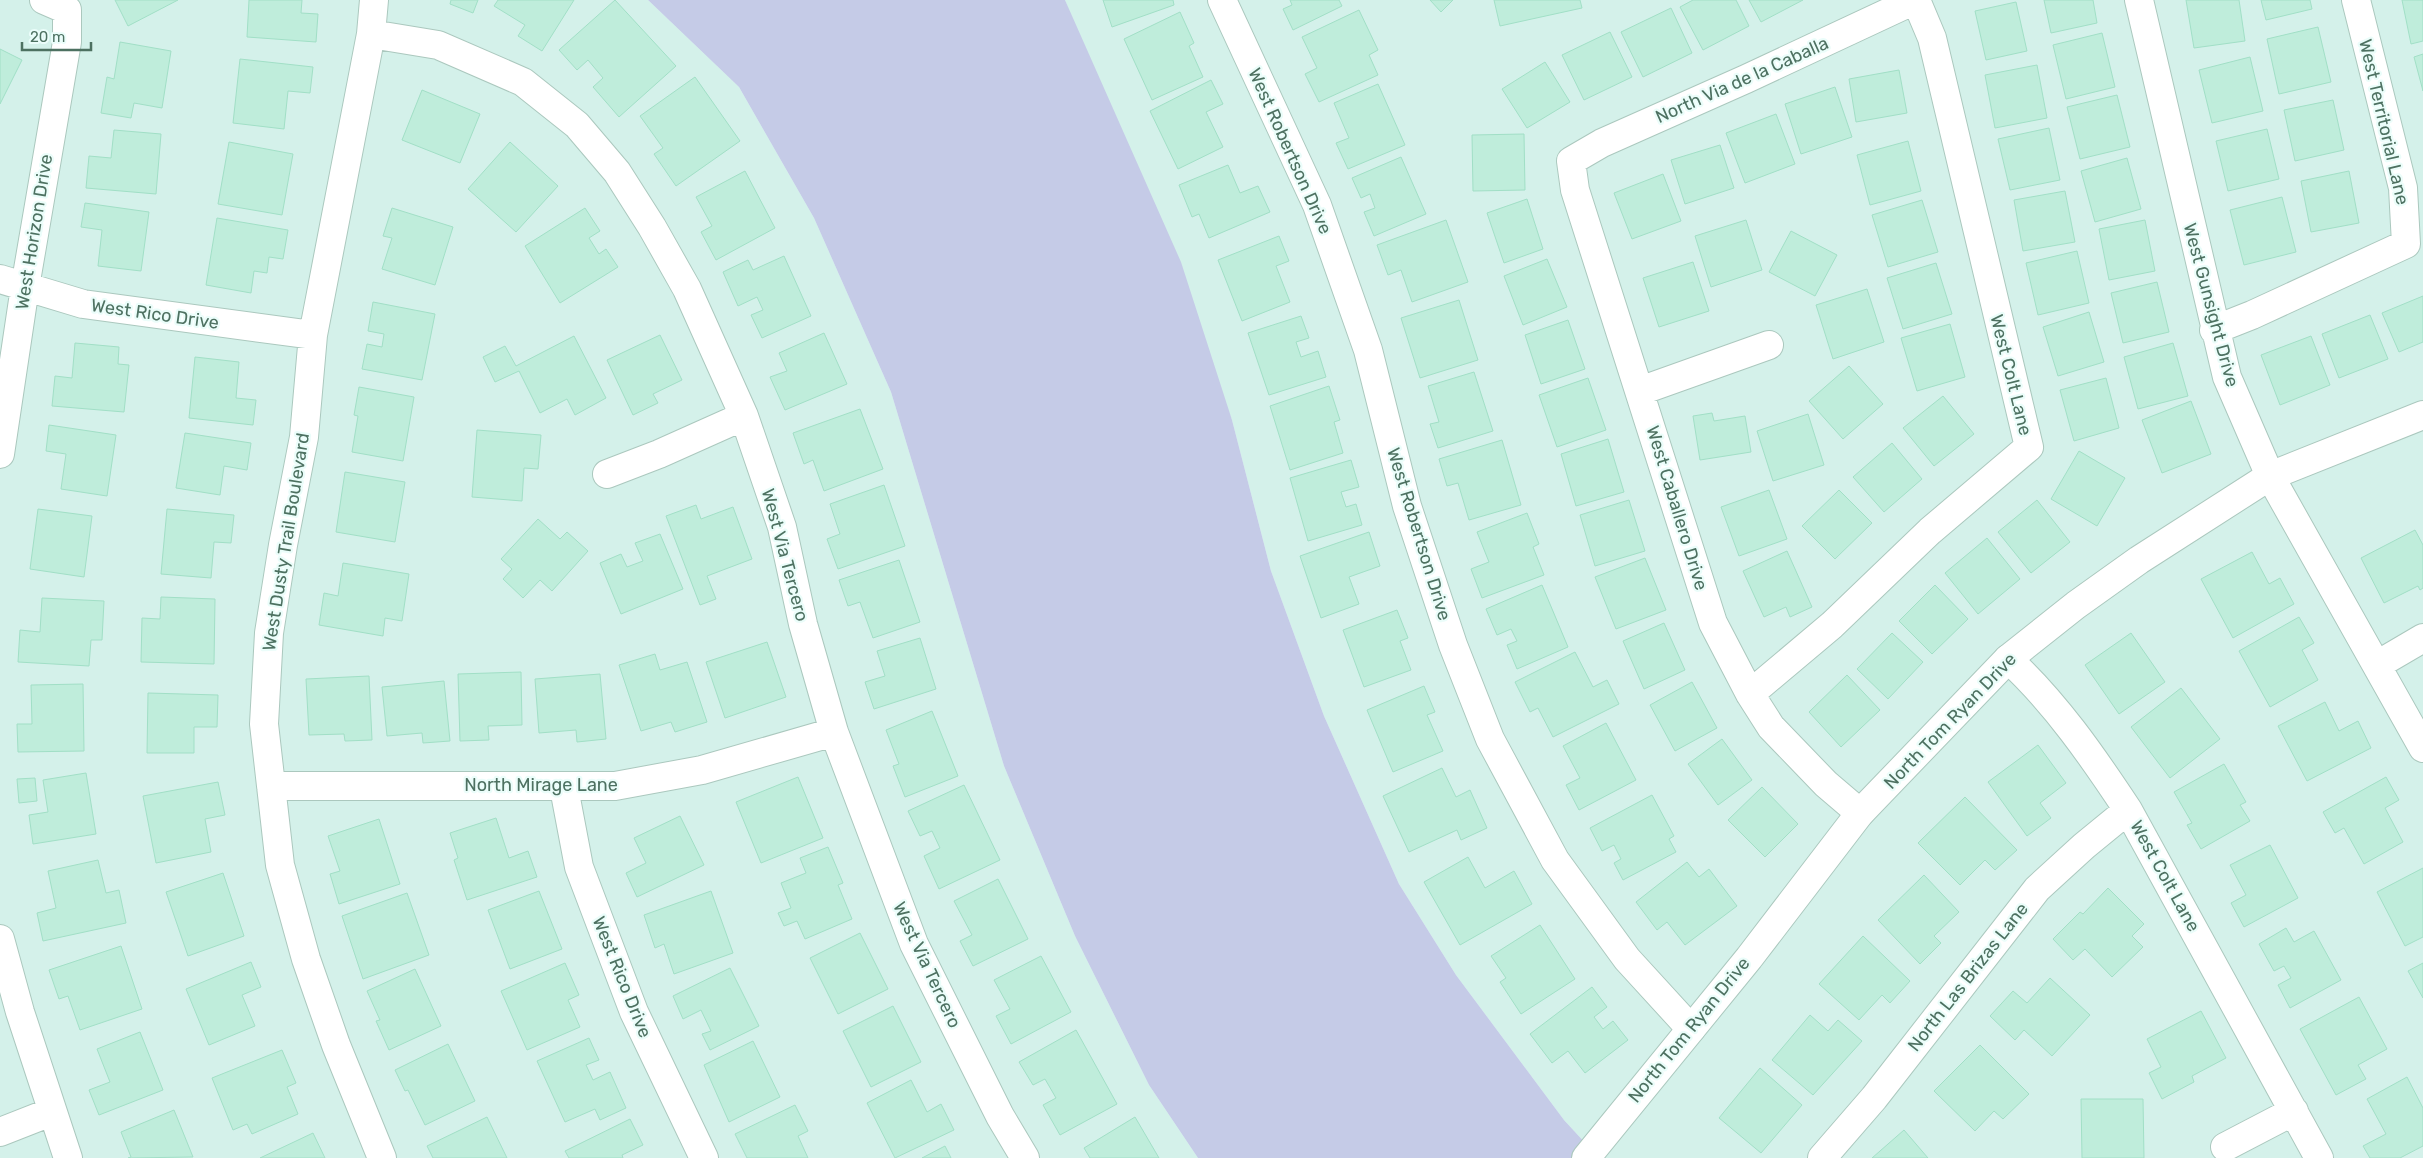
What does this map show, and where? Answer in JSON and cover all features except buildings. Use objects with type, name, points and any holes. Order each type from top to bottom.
[{"type":"street","name":"West Dusty Trail Boulevard","points":[[374,0],[371,34],[313,335],[304,437],[283,544],[269,633],[264,724],[280,865],[306,959],[336,1045],[382,1158]]},
{"type":"street","name":"West Robertson Drive","points":[[1222,0],[1317,205],[1368,350],[1410,515],[1453,645],[1490,739],[1555,860],[1627,959],[1691,1029]]},
{"type":"street","name":"North Via de la Caballa","points":[[1571,161],[1602,143],[1915,0]]},
{"type":"street","name":"West Colt Lane","points":[[1750,694],[1832,625],[1930,531],[2029,447],[1932,38],[1915,0]]},
{"type":"street","name":"West Gunsight Drive","points":[[2139,0],[2214,330],[2227,377],[2270,476],[2423,748]]},
{"type":"street","name":"West Territorial Lane","points":[[2214,330],[2252,315],[2406,244],[2403,188],[2356,0]]},
{"type":"street","name":"West Horizon Drive","points":[[0,454],[12,283],[67,42],[56,5]]},
{"type":"street","name":"West Via Tercero","points":[[371,34],[438,45],[523,82],[577,125],[617,172],[652,227],[687,289],[744,416],[782,527],[804,624],[834,732],[914,944],[1000,1116],[1025,1158]]},
{"type":"street","name":"West Caballero Drive","points":[[1571,161],[1575,190],[1713,623],[1750,694],[1772,727],[1826,784],[1860,813]]},
{"type":"street","name":"West Rico Drive","points":[[12,283],[83,304],[313,335]]},
{"type":"street","points":[[1640,390],[1769,345]]},
{"type":"street","name":"North Tom Ryan Drive","points":[[1586,1158],[1749,958],[1860,813],[2008,659],[2076,605],[2139,560],[2270,476],[2423,415]]},
{"type":"street","points":[[607,474],[659,454],[744,416]]},
{"type":"street","points":[[2377,665],[2423,638]]},
{"type":"street","name":"West Colt Lane","points":[[2008,659],[2033,682],[2104,774],[2128,810],[2319,1158]]},
{"type":"street","name":"North Mirage Lane","points":[[271,786],[418,785],[564,788],[615,786],[702,770],[834,732]]},
{"type":"street","name":"West Rico Drive","points":[[564,788],[578,867],[634,1012],[704,1158]]},
{"type":"street","name":"North Las Brizas Lane","points":[[1822,1158],[1874,1098],[2037,888],[2128,810]]},
{"type":"street","points":[[0,939],[51,1112],[68,1158]]},
{"type":"street","points":[[2224,1147],[2294,1111]]},
{"type":"street","points":[[0,1132],[51,1112]]},
{"type":"shaded area","points":[[0,0],[648,0],[739,87],[814,218],[891,392],[1004,766],[1075,936],[1149,1085],[1198,1158],[0,1158]]},
{"type":"shaded area","points":[[648,0],[1065,0],[1181,262],[1232,420],[1271,571],[1324,716],[1399,884],[1456,975],[1564,1120],[1599,1158],[1198,1158],[1149,1085],[1075,936],[1004,766],[891,392],[814,218],[739,87]]},
{"type":"shaded area","points":[[1065,0],[2423,0],[2423,1158],[1599,1158],[1564,1120],[1456,975],[1399,884],[1324,716],[1271,571],[1232,420]]}]
